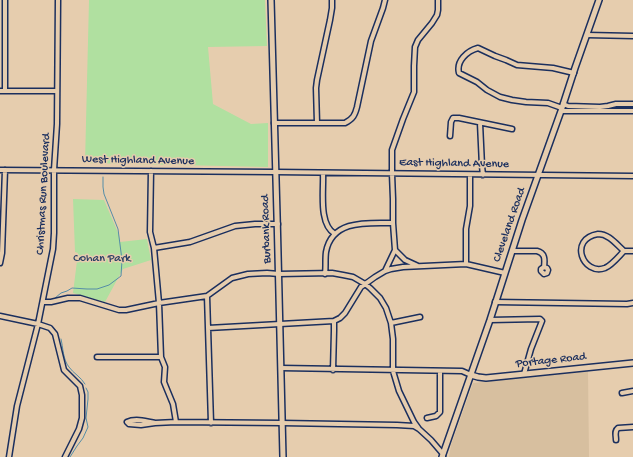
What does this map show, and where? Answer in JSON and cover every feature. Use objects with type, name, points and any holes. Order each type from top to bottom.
[{"type":"main road","name":"Burbank Road","points":[[271,0],[283,457]]},
{"type":"main road","name":"Cleveland Road","points":[[443,456],[490,320],[522,220],[599,0]]},
{"type":"main road","name":"Portage Road","points":[[471,375],[486,378],[633,363]]},
{"type":"street","points":[[6,0],[6,91]]},
{"type":"street","name":"Christmas Run Boulevard","points":[[8,457],[17,406],[38,324],[53,249],[54,170],[58,91],[58,0]]},
{"type":"street","points":[[316,123],[316,84],[330,20],[332,0]]},
{"type":"street","points":[[274,123],[345,123],[353,118],[357,107],[371,41],[385,0]]},
{"type":"street","points":[[385,271],[395,250],[392,150],[414,92],[415,47],[418,40],[437,15],[438,0]]},
{"type":"street","points":[[587,35],[633,36]]},
{"type":"street","points":[[574,73],[553,68],[517,65],[478,48],[466,54],[460,61],[458,69],[459,73],[477,82],[500,97],[512,100],[548,103],[562,108],[633,111]]},
{"type":"street","points":[[0,91],[58,91]]},
{"type":"street","points":[[562,108],[568,106],[590,109],[616,104],[633,104]]},
{"type":"street","points":[[450,136],[451,122],[453,118],[512,129]]},
{"type":"street","points":[[480,123],[483,175]]},
{"type":"street","points":[[0,263],[2,253],[2,170]]},
{"type":"street","name":"West Highland Avenue","points":[[2,170],[275,172]]},
{"type":"street","points":[[151,171],[150,232],[154,248],[159,303],[161,357],[165,368],[164,382],[174,407],[176,422]]},
{"type":"street","name":"East Highland Avenue","points":[[275,172],[633,176]]},
{"type":"street","points":[[323,173],[324,215],[329,228],[335,234]]},
{"type":"street","points":[[466,264],[466,229],[470,206],[470,175]]},
{"type":"street","points":[[325,274],[326,252],[329,242],[335,234],[348,226],[393,223]]},
{"type":"street","points":[[154,248],[190,242],[235,226],[278,224]]},
{"type":"street","points":[[624,251],[608,266],[598,268],[591,267],[585,262],[581,250],[584,241],[592,234],[605,234],[624,251],[633,251]]},
{"type":"street","points":[[395,250],[405,260],[418,267]]},
{"type":"street","points":[[513,251],[541,252],[544,255],[544,266]]},
{"type":"street","points":[[208,328],[334,321],[345,313],[361,287],[385,271],[391,269],[466,264],[505,273]]},
{"type":"street","points":[[43,302],[51,302],[68,298],[80,298],[119,310],[126,310],[159,303],[207,296],[232,278],[248,274],[339,274],[348,276],[365,284],[376,293],[383,302],[391,323],[393,339],[393,371],[399,391],[420,429],[431,440],[443,456]]},
{"type":"street","points":[[207,296],[211,423]]},
{"type":"street","points":[[495,302],[633,303]]},
{"type":"street","points":[[0,316],[38,324],[50,328],[56,334],[64,370],[80,386],[82,395],[82,418],[79,429],[66,457]]},
{"type":"street","points":[[391,323],[420,317]]},
{"type":"street","points":[[490,320],[540,319],[542,321],[531,349],[524,374]]},
{"type":"street","points":[[333,370],[334,321]]},
{"type":"street","points":[[97,357],[161,357]]},
{"type":"street","points":[[281,368],[462,371],[471,375]]},
{"type":"street","points":[[427,418],[436,416],[440,412],[440,371]]},
{"type":"street","points":[[622,393],[633,391]]},
{"type":"street","points":[[155,423],[133,420],[129,420],[127,422],[129,424],[141,425],[176,422],[397,425],[410,426],[420,429]]},
{"type":"street","points":[[616,440],[615,431],[618,428],[633,426]]},
{"type":"shaded area","points":[[588,371],[589,457],[449,457],[451,445],[473,383]]},
{"type":"green space","points":[[89,0],[265,0],[267,46],[208,47],[213,104],[251,124],[268,123],[268,167],[85,163]]},
{"type":"green space","name":"Cohan Park","points":[[73,199],[104,200],[119,235],[120,242],[147,239],[151,260],[123,269],[105,302],[73,293],[78,253],[75,252]]},
{"type":"waterway","points":[[55,298],[61,293],[72,288],[97,289],[109,285],[121,276],[122,260],[118,229],[104,194],[103,177]]},
{"type":"waterway","points":[[61,339],[64,357],[67,364],[85,384]]},
{"type":"waterway","points":[[70,457],[83,438],[88,427],[86,418],[88,392],[86,388]]}]
